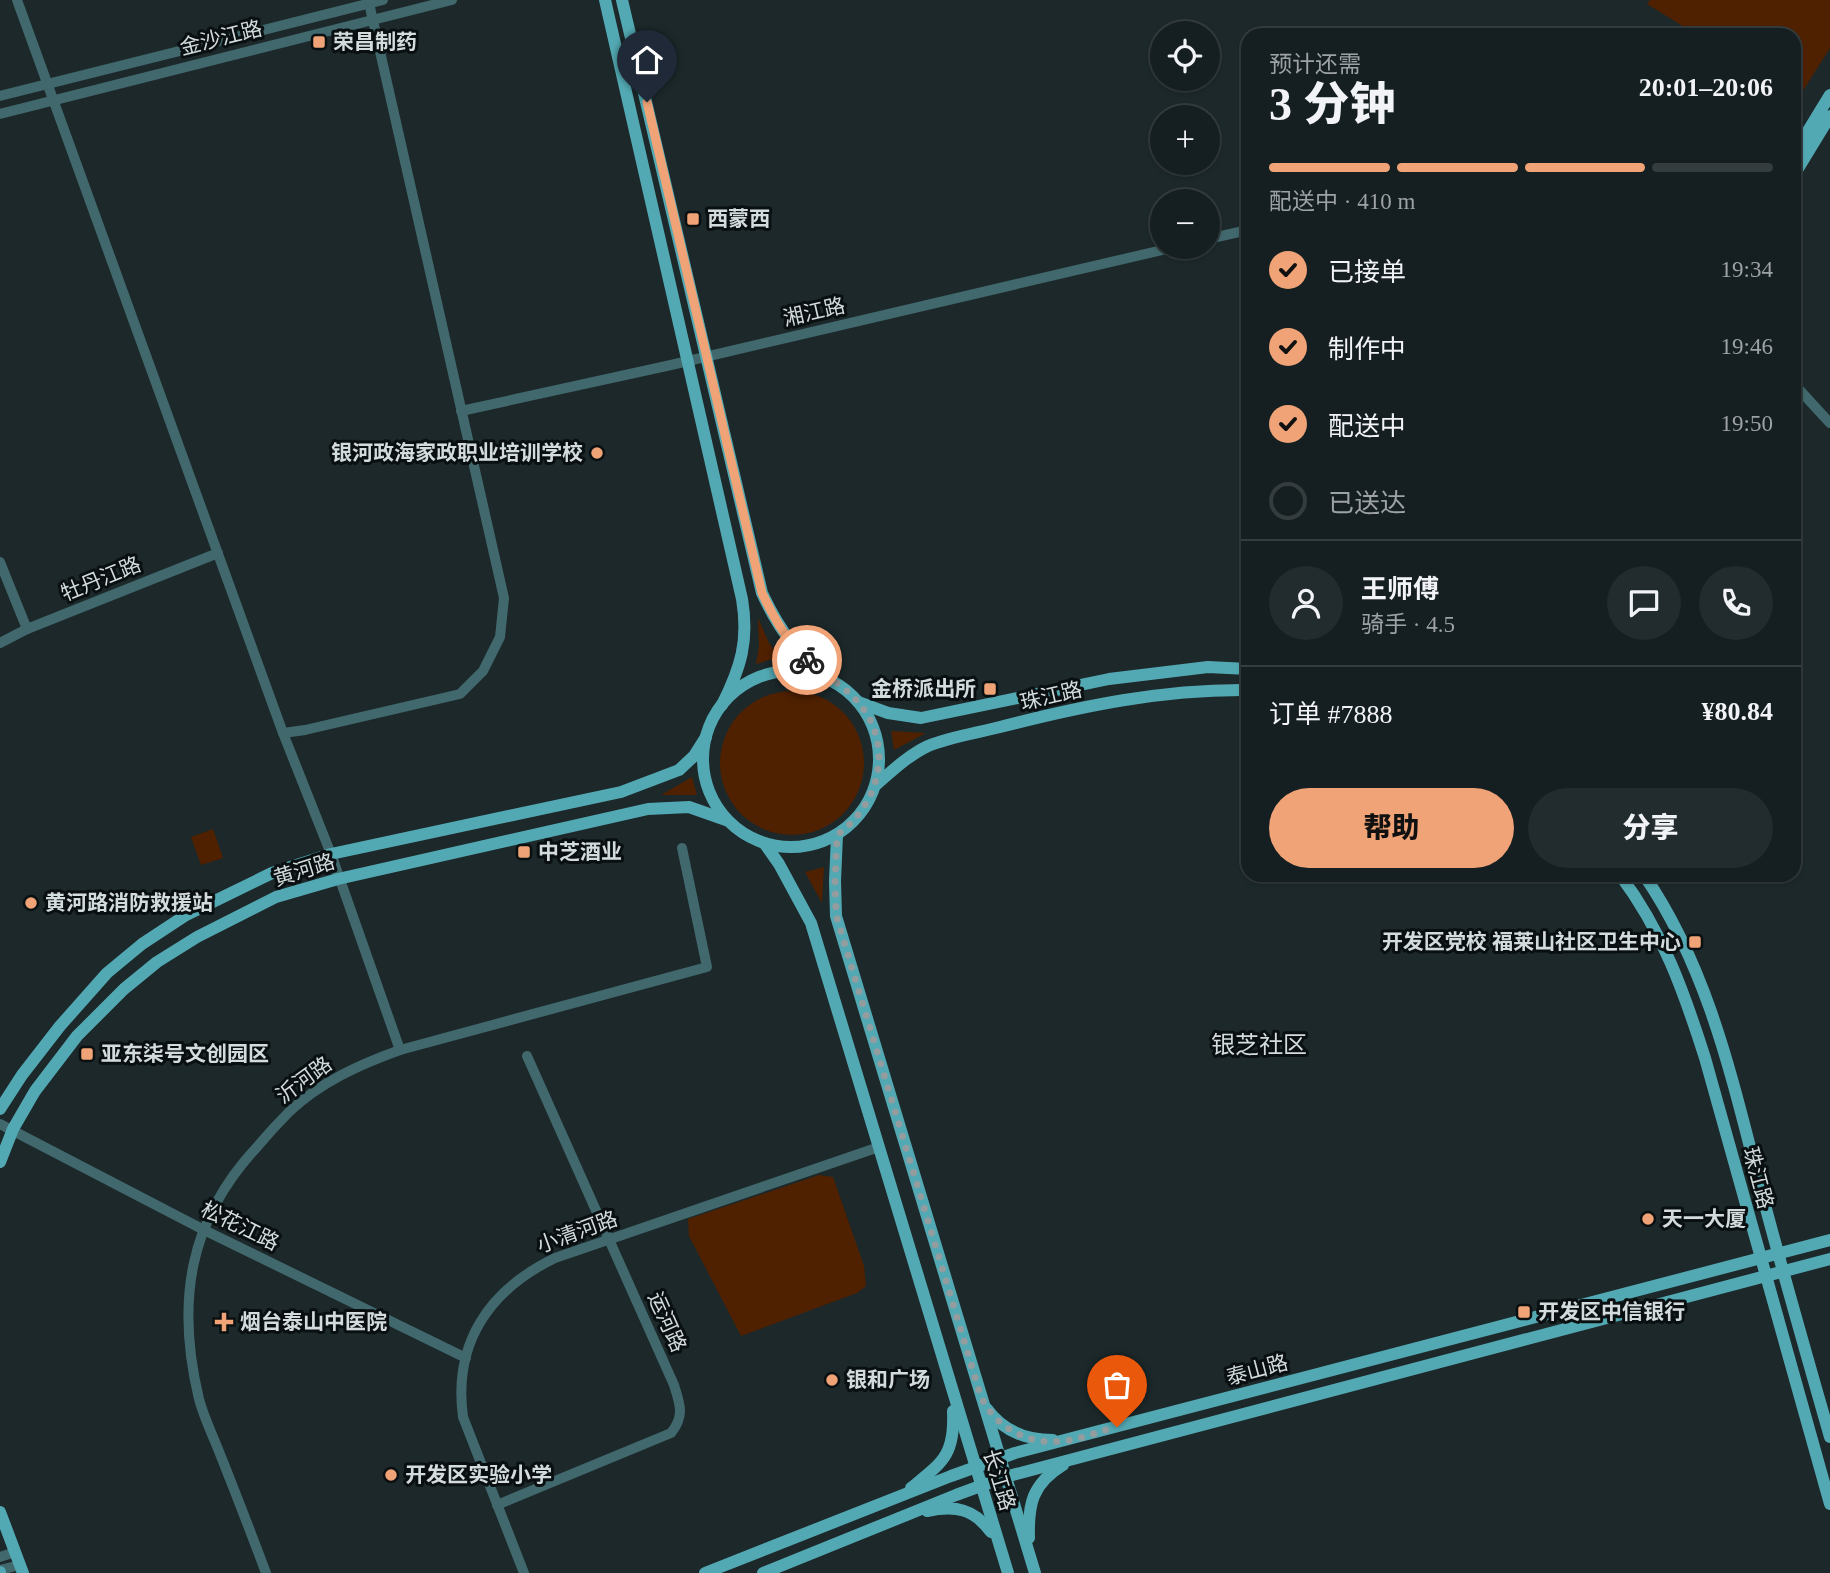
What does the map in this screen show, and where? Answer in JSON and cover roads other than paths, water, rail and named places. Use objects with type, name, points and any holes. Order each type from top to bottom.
[{"type":"main road","points":[[605,0],[746,621],[745,642],[736,677],[706,737],[703,764],[706,783],[726,820],[765,844],[795,848],[825,842],[860,815],[877,784],[876,734],[869,717],[858,702],[794,647],[780,629],[762,593],[622,0]]},
{"type":"main road","points":[[1801,143],[1830,95]]},
{"type":"main road","points":[[1801,164],[1830,116]]},
{"type":"main road","points":[[858,702],[888,713],[921,718],[1109,679],[1208,667],[1241,669]]},
{"type":"main road","points":[[722,705],[735,691],[766,675],[796,671],[815,674],[835,683]]},
{"type":"main road","name":"珠江路","points":[[877,784],[904,761],[929,746],[1029,720],[1165,693],[1241,690]]},
{"type":"main road","name":"黄河路","points":[[0,1109],[22,1074],[107,973],[142,944],[186,915],[272,873],[331,854],[621,792],[679,769],[694,756],[706,737]]},
{"type":"main road","name":"黄河路","points":[[0,1163],[13,1129],[35,1091],[77,1036],[124,989],[157,962],[197,937],[276,897],[338,879],[648,809],[689,807],[726,820]]},
{"type":"main road","name":"长江路","points":[[837,835],[836,915],[1035,1573]]},
{"type":"main road","name":"长江路","points":[[765,844],[811,923],[1008,1573]]},
{"type":"main road","name":"珠江路","points":[[1625,882],[1642,905],[1666,949],[1706,1058],[1759,1258],[1830,1504]]},
{"type":"main road","points":[[1648,882],[1664,904],[1709,1004],[1727,1058],[1830,1437]]},
{"type":"main road","name":"泰山路","points":[[705,1573],[1000,1458],[1830,1240]]},
{"type":"main road","name":"泰山路","points":[[763,1573],[1005,1477],[1830,1259]]},
{"type":"main road","points":[[900,1497],[948,1454],[954,1429],[949,1380]]},
{"type":"main road","points":[[981,1397],[997,1422],[1013,1432],[1029,1438],[1064,1441]]},
{"type":"main road","points":[[1030,1556],[1029,1511],[1034,1493],[1044,1479],[1070,1461]]},
{"type":"main road","points":[[906,1515],[936,1509],[968,1511],[983,1520],[999,1544]]},
{"type":"main road","points":[[0,1512],[19,1564]]},
{"type":"street","points":[[17,0],[283,733],[331,854],[400,1050]]},
{"type":"street","name":"金沙江路","points":[[0,96],[383,0]]},
{"type":"street","name":"金沙江路","points":[[0,114],[452,0]]},
{"type":"street","points":[[283,733],[460,694],[483,670],[500,637],[504,598],[369,3]]},
{"type":"street","points":[[1220,236],[1241,232]]},
{"type":"street","name":"湘江路","points":[[461,411],[1150,253]]},
{"type":"street","points":[[1801,392],[1830,423]]},
{"type":"street","name":"牡丹江路","points":[[0,643],[27,629],[219,553]]},
{"type":"street","points":[[0,562],[27,629]]},
{"type":"street","name":"沂河路","points":[[266,1573],[200,1401],[189,1343],[189,1292],[194,1254],[222,1190],[251,1153],[291,1110],[325,1084],[369,1061],[400,1050],[707,967],[682,848]]},
{"type":"street","name":"运河路","points":[[497,1505],[671,1433],[678,1424],[680,1407],[674,1385],[527,1056]]},
{"type":"street","name":"松花江路","points":[[0,1124],[204,1230],[466,1358]]},
{"type":"street","name":"小清河路","points":[[524,1573],[463,1418],[460,1392],[466,1358],[474,1334],[484,1314],[504,1290],[528,1271],[555,1258],[879,1147]]},
{"type":"street","points":[[0,1557],[19,1564]]},
{"type":"street","points":[[0,1572],[19,1564]]},
{"type":"place","name":"荣昌制药","points":[[319,42]]},
{"type":"place","name":"西蒙西","points":[[693,219]]},
{"type":"place","name":"银河政海家政职业培训学校","points":[[597,453]]},
{"type":"place","name":"金桥派出所","points":[[990,689]]},
{"type":"place","name":"中芝酒业","points":[[524,852]]},
{"type":"place","name":"黄河路消防救援站","points":[[31,903]]},
{"type":"place","name":"开发区党校 福莱山社区卫生中心","points":[[1695,942]]},
{"type":"place","name":"亚东柒号文创园区","points":[[87,1054]]},
{"type":"place","name":"天一大厦","points":[[1648,1219]]},
{"type":"place","name":"开发区中信银行","points":[[1524,1312]]},
{"type":"place","name":"烟台泰山中医院","points":[[224,1322]]},
{"type":"place","name":"银和广场","points":[[832,1380]]},
{"type":"place","name":"开发区实验小学","points":[[391,1475]]},
{"type":"district","name":"银芝社区","points":[[1259,1045]]}]
